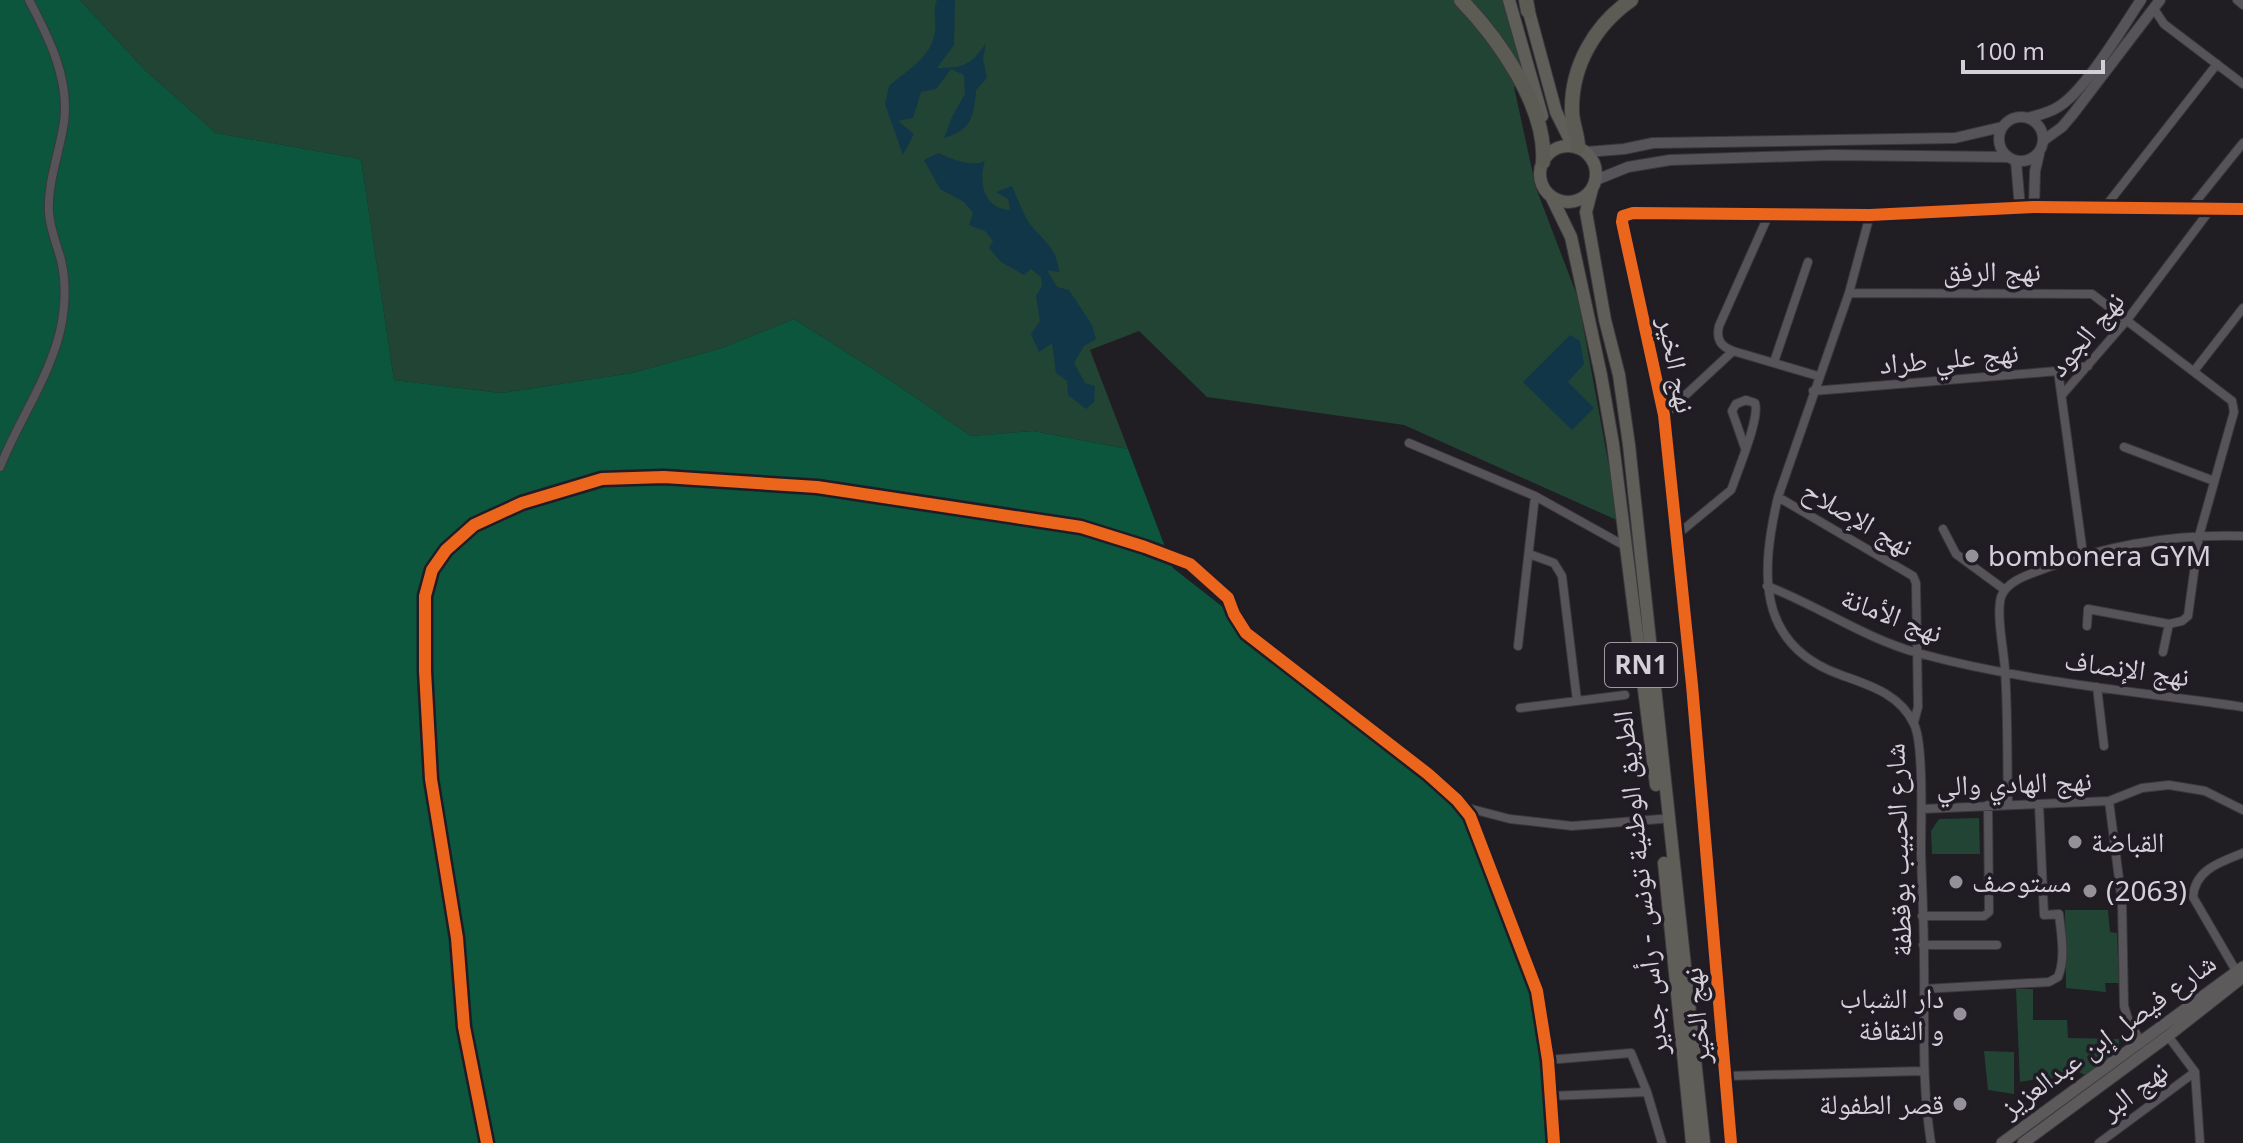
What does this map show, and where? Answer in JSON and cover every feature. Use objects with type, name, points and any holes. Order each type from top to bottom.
[{"type":"highway","points":[[1461,0],[1490,33],[1515,73],[1533,110],[1546,158]]},
{"type":"highway","points":[[1579,149],[1572,101],[1580,65],[1599,30],[1631,0]]},
{"type":"main road","name":"RN1","points":[[1509,0],[1549,140],[1541,180],[1551,196]]},
{"type":"main road","name":"RN1","points":[[1527,4],[1556,112],[1579,149],[1596,168],[1594,184]]},
{"type":"main road","points":[[1546,158],[1560,147],[1579,149]]},
{"type":"main road","points":[[1551,196],[1563,201],[1576,201],[1594,184]]},
{"type":"main road","name":"الطريق الوطنية تونس - رأس جدير","points":[[1594,184],[1586,212],[1605,320],[1619,375],[1629,445],[1704,1143]]},
{"type":"main road","name":"الطريق الوطنية تونس - رأس جدير","points":[[1551,196],[1571,237],[1613,444],[1661,819],[1692,1143]]},
{"type":"main road","name":"شارع فيصل إبن عبدالعزيز","points":[[2023,1143],[2240,974]]},
{"type":"main road","name":"شارع فيصل إبن عبدالعزيز","points":[[2002,1143],[2144,1047],[2168,1036],[2240,974]]},
{"type":"street","points":[[0,467],[51,360],[59,337],[64,305],[62,264],[49,214],[65,118],[63,94],[53,51],[29,0]]},
{"type":"street","points":[[1579,149],[1608,152],[1653,143],[1955,138],[2002,127],[2010,119],[2028,118],[2060,106],[2079,86],[2141,0]]},
{"type":"street","points":[[2237,0],[2243,5]]},
{"type":"street","points":[[2157,4],[2164,24],[2243,84]]},
{"type":"street","points":[[2034,207],[2035,171],[2044,140],[2073,114],[2157,4]]},
{"type":"street","points":[[2105,207],[2217,64]]},
{"type":"street","points":[[2028,118],[2041,128],[2044,140]]},
{"type":"street","points":[[2002,127],[1999,143],[2012,159],[2020,208]]},
{"type":"street","points":[[2189,210],[2243,143]]},
{"type":"street","points":[[1594,184],[1628,167],[1670,160],[1832,155],[2029,160],[2039,153]]},
{"type":"street","name":"نهج الخير","points":[[1731,1143],[1678,534],[1664,415],[1623,216],[1633,213],[1870,215],[2034,207],[2243,209]]},
{"type":"street","name":"نهج الجود","points":[[2083,554],[2062,395],[2127,320],[2210,210]]},
{"type":"street","points":[[1769,214],[1719,326],[1719,341],[1733,351],[1818,376]]},
{"type":"street","name":"شارع الحبيب بوقطفة","points":[[1870,215],[1849,293],[1778,497],[1768,546],[1767,586],[1775,618],[1803,655],[1822,667],[1877,687],[1914,722],[1922,809],[1922,1071],[1931,1143]]},
{"type":"street","points":[[1774,362],[1808,262]]},
{"type":"street","name":"نهج الرفق","points":[[1849,293],[2095,295],[2232,401],[2232,419]]},
{"type":"street","points":[[2194,371],[2243,308]]},
{"type":"street","points":[[1664,415],[1733,351]]},
{"type":"street","name":"نهج علي طراد","points":[[1813,391],[2088,366]]},
{"type":"street","points":[[2058,371],[2062,395]]},
{"type":"street","points":[[1678,534],[1728,493],[1745,448],[1757,408],[1755,403],[1746,400],[1736,404],[1732,411],[1745,448]]},
{"type":"street","points":[[2087,626],[2088,609],[2169,624],[2185,620],[2190,613],[2199,536],[2232,419],[2243,422]]},
{"type":"street","points":[[1409,443],[1535,496],[1625,546]]},
{"type":"street","points":[[2124,447],[2214,481]]},
{"type":"street","points":[[487,1143],[464,1027],[457,938],[431,779],[425,671],[425,596],[432,570],[446,550],[474,525],[522,503],[602,479],[664,477],[817,487],[1081,527],[1190,564],[1228,598],[1246,633],[1428,774],[1464,807],[1474,823],[1537,991],[1548,1060],[1554,1143]]},
{"type":"street","points":[[1518,646],[1535,496]]},
{"type":"street","name":"نهج الإصلاح","points":[[1778,497],[1913,576],[1916,583],[1918,707],[1914,722]]},
{"type":"street","points":[[1943,529],[1956,554],[2005,590]]},
{"type":"street","points":[[2008,804],[2006,673],[2001,610],[2001,596],[2005,590],[2020,578],[2083,554],[2199,536],[2243,536]]},
{"type":"street","points":[[1529,554],[1551,561],[1562,576],[1577,701]]},
{"type":"street","name":"نهج الأمانة","points":[[1767,586],[1874,638],[1917,653],[2006,673]]},
{"type":"street","points":[[2163,652],[2169,624]]},
{"type":"street","name":"نهج الإنصاف","points":[[2006,673],[2243,707]]},
{"type":"street","points":[[2097,687],[2104,746]]},
{"type":"street","points":[[1520,708],[1625,695]]},
{"type":"street","name":"نهج الهادي والي","points":[[1922,809],[2109,801],[2142,788],[2176,785],[2205,791],[2243,810]]},
{"type":"street","points":[[2109,801],[2122,902],[2124,1006],[2144,1047]]},
{"type":"street","points":[[1924,989],[2049,982],[2058,977],[2061,929],[2059,914],[2044,915],[2039,804]]},
{"type":"street","points":[[1922,916],[1984,916],[1989,912],[1988,805]]},
{"type":"street","points":[[1464,807],[1510,819],[1572,826],[1661,819]]},
{"type":"street","points":[[2240,974],[2195,903],[2193,890],[2197,880],[2207,870],[2243,853]]},
{"type":"street","points":[[1923,945],[1997,945]]},
{"type":"street","points":[[2168,1036],[2195,1072],[2200,1143]]},
{"type":"street","points":[[1548,1060],[1629,1052],[1647,1092],[1662,1143]]},
{"type":"street","points":[[1726,1076],[1922,1071]]},
{"type":"street","name":"نهج البر","points":[[2099,1143],[2195,1072]]},
{"type":"street","points":[[1551,1096],[1647,1092]]},
{"type":"green space","points":[[0,0],[80,0],[144,69],[216,133],[361,159],[394,380],[501,393],[632,373],[722,348],[794,319],[971,436],[1033,431],[1128,449],[1173,568],[1463,795],[1476,812],[1539,988],[1561,1143],[0,1143]]},
{"type":"green space","points":[[80,0],[1505,0],[1527,83],[1514,87],[1536,188],[1578,298],[1619,521],[1404,425],[1207,397],[1139,331],[1090,350],[1128,449],[1033,431],[971,436],[794,319],[722,348],[632,373],[501,393],[394,380],[361,159],[216,133],[144,69]]},
{"type":"green space","points":[[1979,818],[1980,854],[1932,854],[1931,831],[1939,819]]},
{"type":"green space","points":[[2065,910],[2108,910],[2110,932],[2117,933],[2119,983],[2105,983],[2106,992],[2066,988]]},
{"type":"green space","points":[[2016,989],[2033,989],[2033,1020],[2067,1020],[2068,1038],[2119,1039],[2119,1051],[2085,1075],[2067,1071],[2041,1088],[2036,1079],[2020,1082]]},
{"type":"green space","points":[[1984,1051],[2014,1052],[2014,1094],[1988,1090]]},
{"type":"water","points":[[937,0],[955,0],[954,45],[937,68],[966,64],[986,43],[983,59],[987,78],[976,90],[970,121],[961,131],[944,138],[965,94],[964,75],[951,69],[936,89],[921,92],[913,118],[898,121],[914,134],[903,155],[885,104],[889,86],[917,63],[933,41]]},
{"type":"water","points":[[939,153],[968,163],[985,161],[982,177],[989,200],[1010,210],[1008,199],[996,192],[1012,186],[1029,223],[1054,252],[1059,272],[1047,270],[1057,287],[1069,290],[1092,325],[1096,339],[1084,346],[1074,363],[1085,383],[1095,386],[1094,402],[1086,409],[1068,395],[1067,381],[1056,373],[1052,343],[1039,352],[1031,334],[1040,321],[1036,296],[1042,286],[1041,277],[1031,269],[1024,275],[1001,262],[989,248],[993,241],[985,231],[969,225],[973,213],[964,202],[940,189],[924,160]]},
{"type":"water","points":[[1570,335],[1580,341],[1584,364],[1568,382],[1594,408],[1572,430],[1523,382]]},
{"type":"cycle path","points":[[1731,1143],[1692,685],[1664,415],[1623,216],[1633,213],[1870,215],[2034,207],[2243,209]]},
{"type":"cycle path","points":[[487,1143],[464,1027],[457,938],[431,779],[425,671],[425,596],[432,570],[446,550],[474,525],[522,503],[602,479],[664,477],[817,487],[1081,527],[1190,564],[1228,598],[1246,633],[1428,774],[1470,816],[1537,991],[1548,1060],[1554,1143]]},
{"type":"place","name":"bombonera GYM","points":[[1972,556]]},
{"type":"place","name":"القباضة","points":[[2075,842]]},
{"type":"place","name":"مستوصف","points":[[1956,882]]},
{"type":"place","name":"(2063)","points":[[2090,891]]},
{"type":"place","name":"دار الشباب و الثقافة","points":[[1960,1014]]},
{"type":"place","name":"قصر الطفولة","points":[[1960,1104]]}]
